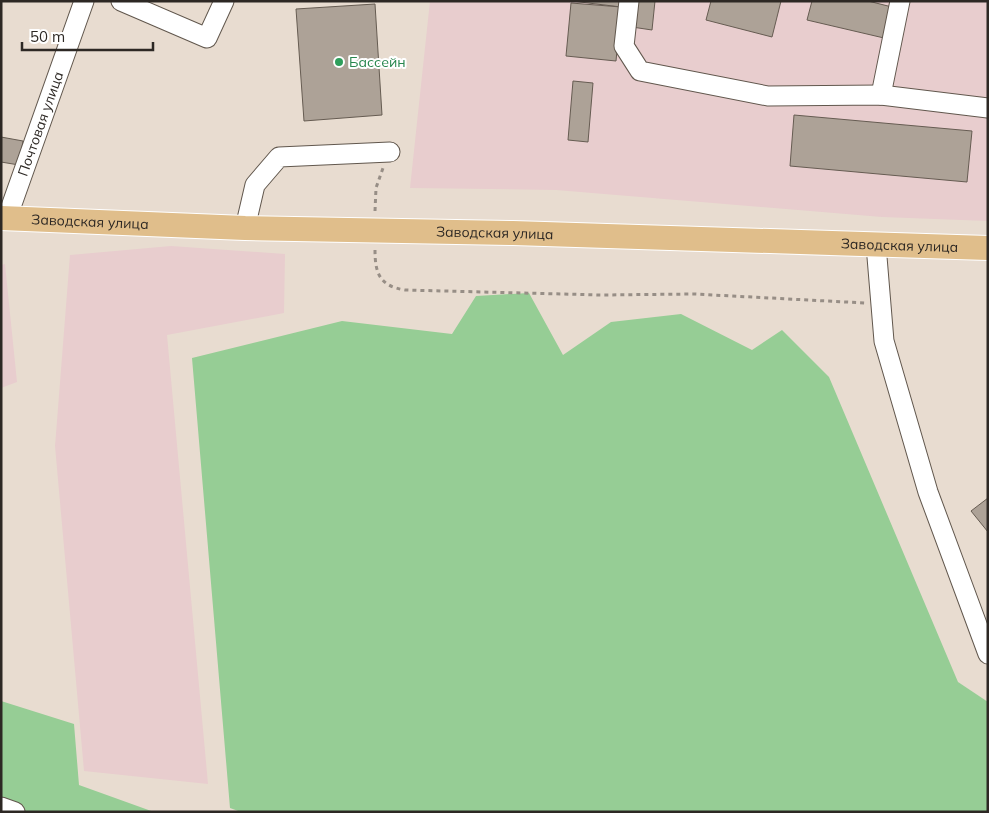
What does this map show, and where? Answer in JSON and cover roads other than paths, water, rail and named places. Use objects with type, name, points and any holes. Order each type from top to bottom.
[{"type":"main road","name":"Заводская улица","points":[[4,218],[245,228],[988,248]]},
{"type":"street","name":"Почтовая улица","points":[[4,218],[84,1]]},
{"type":"street","points":[[121,1],[206,38],[224,1]]},
{"type":"street","points":[[629,1],[624,46],[640,71],[768,96],[881,95],[988,108]]},
{"type":"street","points":[[881,95],[900,1]]},
{"type":"street","points":[[245,228],[255,185],[279,157],[390,152]]},
{"type":"street","points":[[876,244],[884,341],[928,492],[988,654]]},
{"type":"street","points":[[1,807],[15,812]]},
{"type":"place","name":"Бассейн","points":[[339,62]]}]
